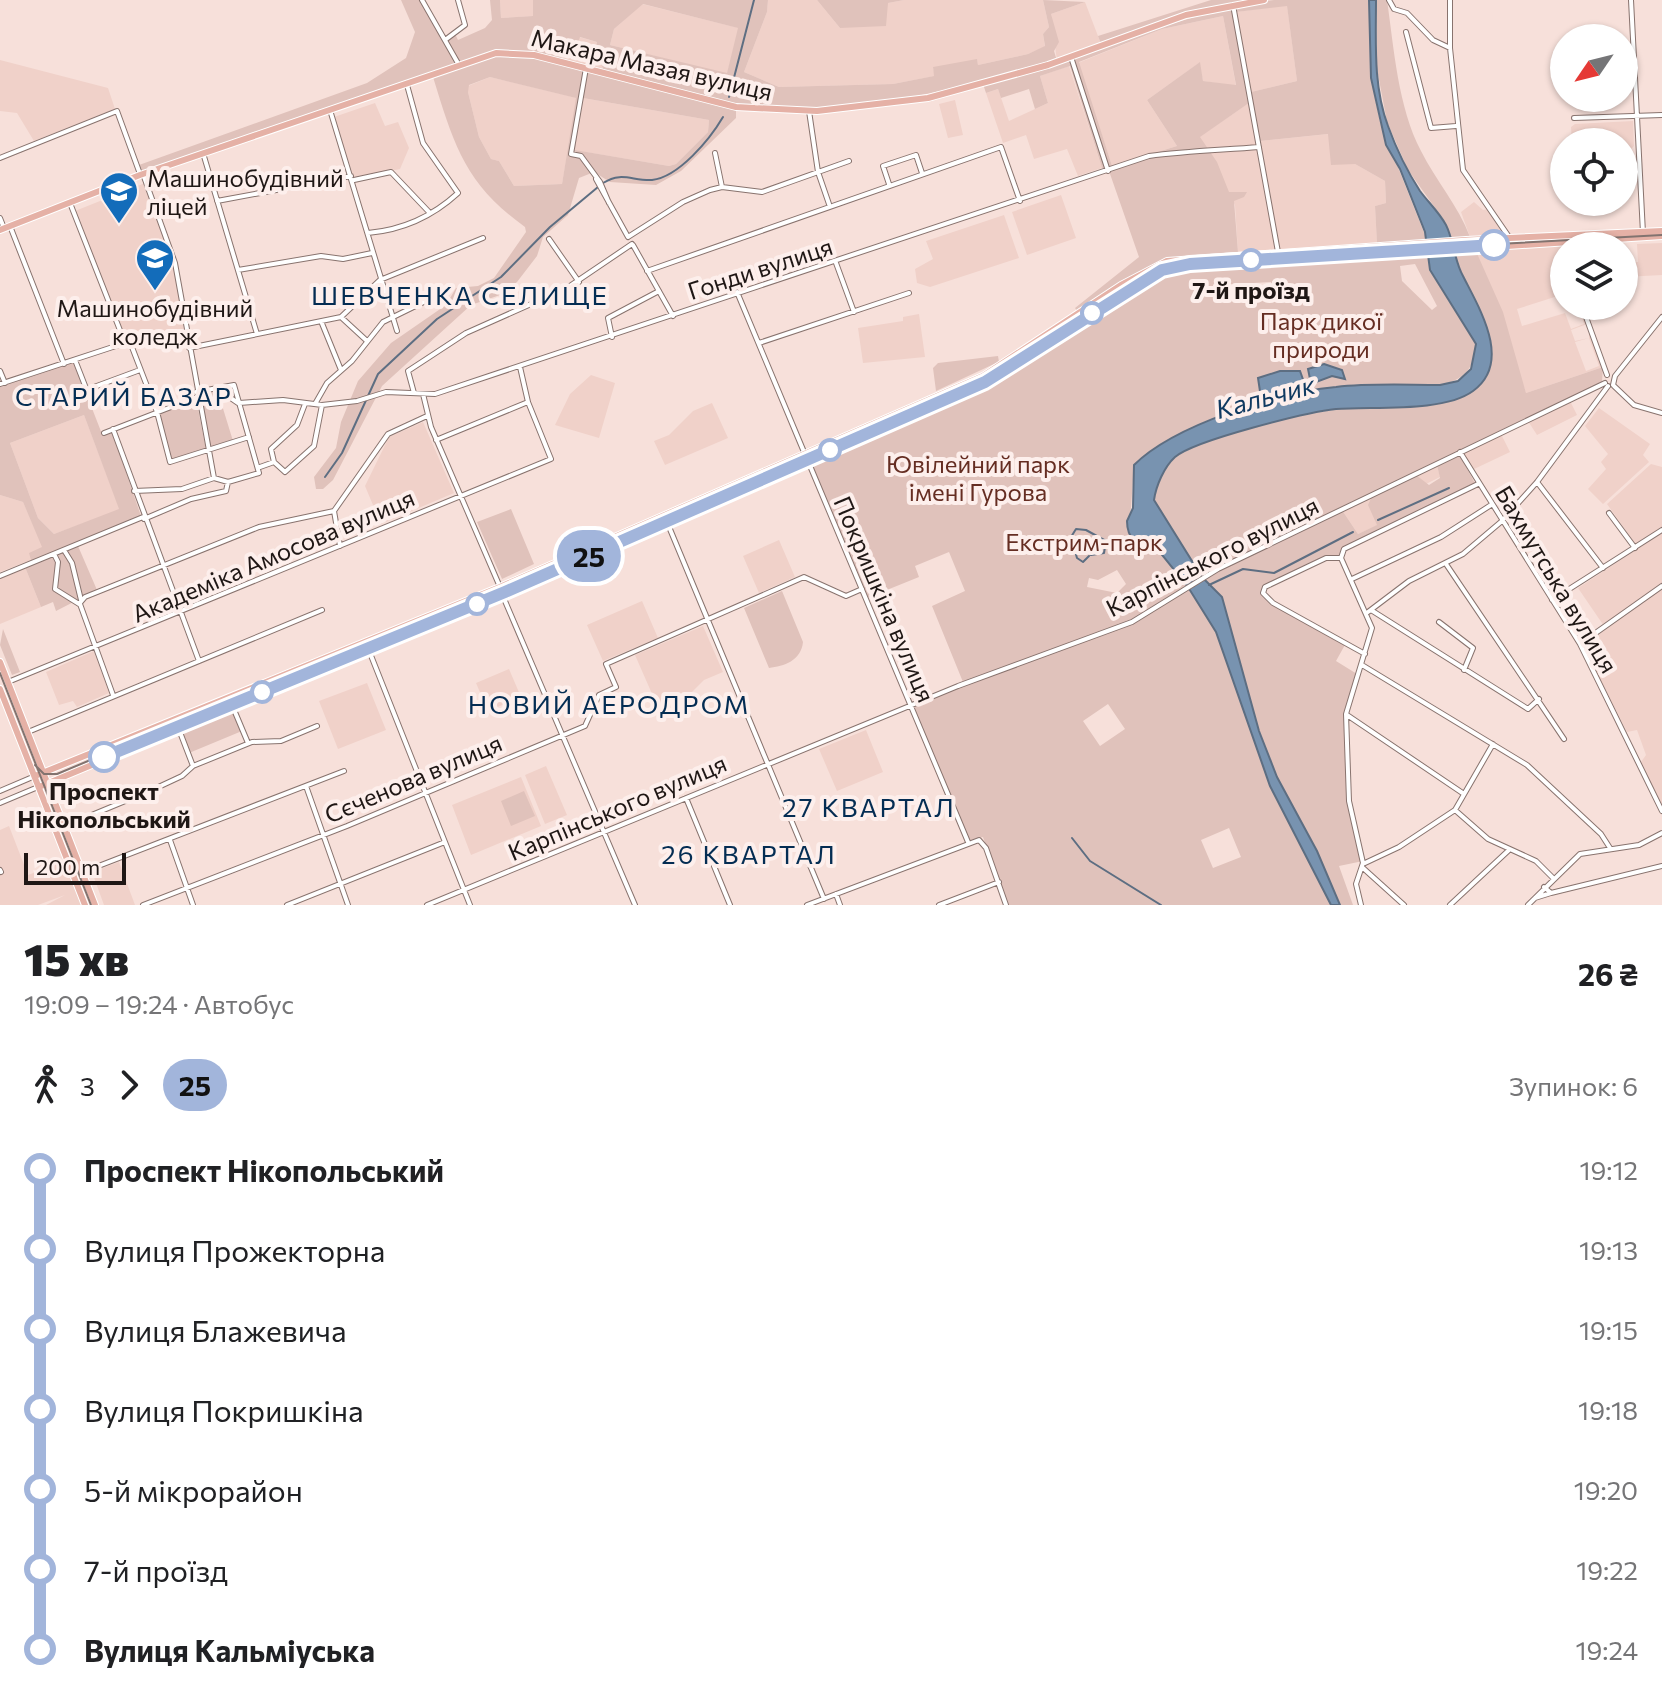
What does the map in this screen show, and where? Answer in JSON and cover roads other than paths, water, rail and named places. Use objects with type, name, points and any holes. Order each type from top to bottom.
[{"type":"main road","name":"Макара Мазая вулиця","points":[[5,228],[142,174],[459,65],[510,52],[587,67],[736,107],[809,111],[904,102],[1071,57],[1164,22],[1233,4],[1264,0]]},
{"type":"main road","points":[[1638,234],[1662,234]]},
{"type":"main road","points":[[39,787],[176,724],[666,519],[997,369],[1121,285],[1159,264],[1189,257],[1550,241]]},
{"type":"main road","points":[[0,662],[95,905]]},
{"type":"main road","points":[[0,689],[85,905]]},
{"type":"main road","points":[[35,776],[176,724]]},
{"type":"street","points":[[422,0],[459,65]]},
{"type":"street","points":[[445,40],[465,25],[458,0]]},
{"type":"street","points":[[1389,0],[1394,9],[1409,15],[1437,43],[1450,48]]},
{"type":"street","points":[[1450,0],[1456,126],[1467,180],[1510,241]]},
{"type":"street","points":[[1631,0],[1632,24]]},
{"type":"street","points":[[1233,4],[1278,255]]},
{"type":"street","points":[[1406,32],[1417,84],[1431,128],[1456,126]]},
{"type":"street","points":[[1071,57],[1108,171]]},
{"type":"street","points":[[587,67],[571,154],[581,156],[598,182],[673,316]]},
{"type":"street","points":[[368,233],[399,229],[438,210],[458,193],[423,143],[407,85]]},
{"type":"street","points":[[330,110],[397,331]]},
{"type":"street","points":[[0,158],[117,111],[175,263],[214,478]]},
{"type":"street","points":[[809,111],[818,172],[829,204]]},
{"type":"street","points":[[1637,112],[1643,234]]},
{"type":"street","points":[[1574,118],[1662,115]]},
{"type":"street","points":[[647,271],[829,204],[1001,147],[1020,201]]},
{"type":"street","name":"Гонди вулиця","points":[[239,403],[283,400],[319,404],[357,401],[386,392],[435,394],[612,337],[737,292],[836,263],[1149,156],[1177,155],[1201,148],[1259,147]]},
{"type":"street","points":[[203,153],[257,334]]},
{"type":"street","points":[[715,153],[722,187]]},
{"type":"street","points":[[889,184],[883,166],[916,155],[922,173]]},
{"type":"street","points":[[628,237],[683,202],[722,187],[752,192],[772,190],[849,161]]},
{"type":"street","points":[[217,201],[391,172],[429,212]]},
{"type":"street","points":[[70,202],[141,369],[157,412],[170,462],[249,437]]},
{"type":"street","points":[[0,218],[64,364]]},
{"type":"street","points":[[189,348],[341,317],[380,280],[483,238]]},
{"type":"street","points":[[549,239],[579,282]]},
{"type":"street","points":[[414,394],[408,371],[466,333],[579,282],[632,244]]},
{"type":"street","points":[[238,270],[321,256],[343,259],[372,253]]},
{"type":"street","points":[[836,263],[854,312]]},
{"type":"street","points":[[612,337],[608,318],[659,291]]},
{"type":"street","name":"Покришкіна вулиця","points":[[737,292],[968,842],[979,840],[983,844],[1006,905]]},
{"type":"street","points":[[759,343],[909,293]]},
{"type":"street","points":[[306,403],[297,425],[271,449],[274,462],[285,472],[310,453],[318,439],[319,404],[327,383],[383,322],[440,294]]},
{"type":"street","points":[[341,317],[367,341]]},
{"type":"street","points":[[1369,611],[1409,581],[1446,564],[1502,521],[1537,482],[1662,317]]},
{"type":"street","points":[[1587,320],[1609,384],[1634,405],[1662,413]]},
{"type":"street","points":[[321,321],[341,370]]},
{"type":"street","points":[[0,371],[2,383],[128,342],[186,332]]},
{"type":"street","points":[[75,360],[93,406]]},
{"type":"street","points":[[436,440],[528,402],[520,367]]},
{"type":"street","points":[[94,387],[141,369]]},
{"type":"street","points":[[1607,375],[1615,376]]},
{"type":"street","name":"Карпінського вулиця","points":[[427,905],[911,705],[1132,622],[1206,576],[1593,388],[1609,384]]},
{"type":"street","points":[[104,433],[197,395],[234,385],[260,467],[259,473],[228,482],[214,478],[182,489],[134,491]]},
{"type":"street","points":[[217,388],[239,403]]},
{"type":"street","points":[[1593,388],[1600,397]]},
{"type":"street","points":[[423,394],[436,440],[635,905]]},
{"type":"street","name":"Академіка Амосова вулиця","points":[[8,682],[551,459],[528,402]]},
{"type":"street","points":[[80,602],[259,527],[334,511],[388,434],[427,416]]},
{"type":"street","points":[[113,429],[199,661]]},
{"type":"street","name":"Бахмутська вулиця","points":[[1460,452],[1580,644],[1662,811]]},
{"type":"street","points":[[260,467],[274,462]]},
{"type":"street","points":[[0,576],[191,499],[226,491],[228,482]]},
{"type":"street","points":[[1537,482],[1603,568]]},
{"type":"street","points":[[1361,905],[1356,884],[1363,866],[1349,801],[1346,714],[1372,635],[1369,611],[1341,558],[1344,549],[1478,484]]},
{"type":"street","points":[[1352,579],[1441,537],[1491,505]]},
{"type":"street","points":[[334,511],[340,546]]},
{"type":"street","points":[[1609,513],[1635,548]]},
{"type":"street","points":[[666,519],[824,899]]},
{"type":"street","points":[[1552,600],[1662,530]]},
{"type":"street","points":[[64,550],[72,563],[80,602],[113,695]]},
{"type":"street","points":[[54,554],[58,562],[55,589],[80,602]]},
{"type":"street","points":[[1341,558],[1319,560],[1265,587],[1263,593],[1273,603],[1365,654]]},
{"type":"street","points":[[1446,564],[1564,739]]},
{"type":"street","name":"Сєченова вулиця","points":[[143,905],[323,835],[585,726],[599,695],[616,687],[606,664],[804,577],[846,596],[862,589]]},
{"type":"street","points":[[1580,644],[1662,586]]},
{"type":"street","points":[[28,732],[322,610]]},
{"type":"street","points":[[1369,611],[1528,709],[1539,699]]},
{"type":"street","points":[[1439,622],[1473,648],[1464,670]]},
{"type":"street","points":[[367,645],[470,905]]},
{"type":"street","points":[[1362,665],[1535,772],[1601,834],[1610,848]]},
{"type":"street","points":[[230,701],[248,743]]},
{"type":"street","points":[[1346,714],[1464,794]]},
{"type":"street","points":[[176,724],[193,766]]},
{"type":"street","points":[[65,826],[174,780],[193,766],[248,743],[281,741],[317,726]]},
{"type":"street","points":[[1363,866],[1399,847],[1455,810],[1493,744]]},
{"type":"street","points":[[83,872],[344,771]]},
{"type":"street","points":[[0,791],[35,776]]},
{"type":"street","points":[[306,786],[348,905]]},
{"type":"street","points":[[0,803],[39,787]]},
{"type":"street","points":[[686,798],[730,905]]},
{"type":"street","points":[[1455,810],[1479,833],[1536,861],[1553,878]]},
{"type":"street","points":[[1528,905],[1553,878],[1586,851],[1639,845],[1662,833]]},
{"type":"street","points":[[170,840],[193,905]]},
{"type":"street","points":[[287,905],[445,842]]},
{"type":"street","points":[[807,905],[968,842]]},
{"type":"street","points":[[1450,905],[1509,850]]},
{"type":"street","points":[[1363,866],[1404,905]]},
{"type":"street","points":[[1533,898],[1662,866]]},
{"type":"street","points":[[939,905],[999,882]]},
{"type":"street","points":[[1544,887],[1551,893]]},
{"type":"street","points":[[836,894],[840,905]]},
{"type":"water","points":[[1369,0],[1376,0],[1376,64],[1383,111],[1411,176],[1446,225],[1460,270],[1484,319],[1492,350],[1491,365],[1485,379],[1473,391],[1444,403],[1322,411],[1205,443],[1171,461],[1161,477],[1154,500],[1202,577],[1222,597],[1259,731],[1277,777],[1317,851],[1340,905],[1331,905],[1270,786],[1216,632],[1188,587],[1155,546],[1143,545],[1131,537],[1127,521],[1133,508],[1134,465],[1152,450],[1200,424],[1258,403],[1313,390],[1362,385],[1440,385],[1458,381],[1471,369],[1476,344],[1430,270],[1425,232],[1400,169],[1386,145],[1371,78]]},
{"type":"water","points":[[1324,364],[1342,370],[1345,379],[1332,376],[1311,384],[1308,369]]},
{"type":"water","name":"Кальчик","points":[[1280,371],[1300,371],[1306,388],[1261,398],[1258,378]]},
{"type":"waterway","points":[[729,97],[754,0]]},
{"type":"waterway","points":[[603,183],[622,177],[652,180],[673,172],[702,146],[723,117]]},
{"type":"waterway","points":[[325,477],[342,453],[378,374],[437,319],[501,277],[550,227],[598,187]]},
{"type":"waterway","points":[[1378,520],[1449,488]]},
{"type":"waterway","points":[[1089,556],[1083,562],[1077,558],[1071,537],[1076,529],[1086,530],[1106,541],[1104,553],[1091,555]]},
{"type":"waterway","points":[[1209,585],[1243,569],[1274,573],[1353,532]]},
{"type":"waterway","points":[[1072,838],[1090,861],[1161,905]]},
{"type":"tram line","points":[[35,765],[44,774],[57,774],[870,432],[1010,366],[1110,294],[1163,267],[1190,261],[1662,235]]},
{"type":"tram line","points":[[0,673],[91,905]]},
{"type":"place","name":"Машинобудівний ліцей","points":[[119,225]]},
{"type":"place","name":"7-й проїзд","points":[[1251,260]]},
{"type":"place","name":"Машинобудівний коледж","points":[[155,292]]},
{"type":"place","name":"Проспект Нікопольський","points":[[104,757]]},
{"type":"district","name":"ШЕВЧЕНКА СЕЛИЩЕ","points":[[460,294]]},
{"type":"district","name":"СТАРИЙ БАЗАР","points":[[124,395]]},
{"type":"district","name":"НОВИЙ АЕРОДРОМ","points":[[609,703]]},
{"type":"district","name":"27 КВАРТАЛ","points":[[869,806]]},
{"type":"district","name":"26 КВАРТАЛ","points":[[749,853]]},
{"type":"park label","name":"Парк дикої природи","points":[[1321,334]]},
{"type":"park label","name":"Ювілейний парк імені Гурова","points":[[978,477]]},
{"type":"park label","name":"Екстрим-парк","points":[[1084,541]]}]
